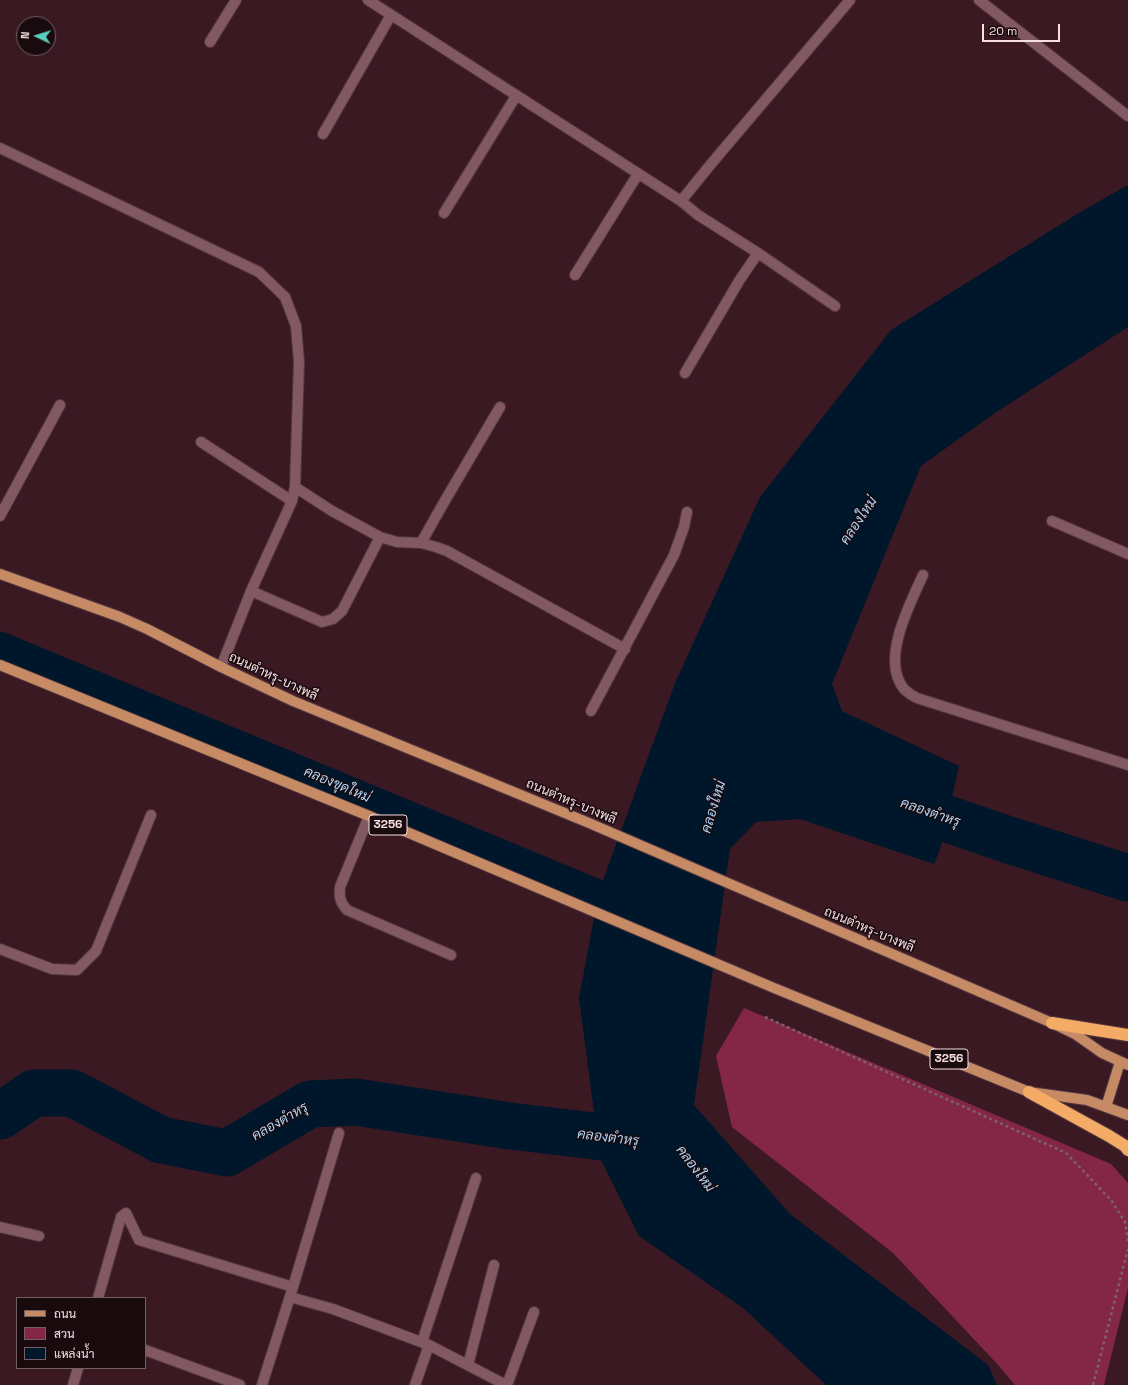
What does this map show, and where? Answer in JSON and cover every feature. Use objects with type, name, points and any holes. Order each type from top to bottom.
[{"type":"highway","points":[[1052,1023],[1128,1036]]},
{"type":"highway","points":[[1029,1092],[1109,1136],[1125,1146],[1128,1150]]},
{"type":"main road","name":"ถนนตำหรุ-บางพลี","points":[[0,574],[147,629],[293,701],[589,823],[1052,1023],[1075,1034],[1102,1053],[1124,1064]]},
{"type":"main road","name":"3256","points":[[0,665],[369,816],[774,988],[1029,1092],[1080,1099],[1128,1115]]},
{"type":"main road","points":[[1106,1107],[1124,1064]]},
{"type":"street","points":[[210,42],[236,0]]},
{"type":"street","points":[[368,0],[681,201],[698,215],[758,253],[835,306]]},
{"type":"street","points":[[681,201],[850,0]]},
{"type":"street","points":[[979,0],[1128,116]]},
{"type":"street","points":[[322,134],[392,15]]},
{"type":"street","points":[[444,213],[516,96]]},
{"type":"street","points":[[0,148],[259,272],[285,297],[296,326],[299,362],[295,487],[292,500],[251,591],[221,666]]},
{"type":"street","points":[[575,275],[638,174]]},
{"type":"street","points":[[685,373],[739,281],[758,253]]},
{"type":"street","points":[[0,516],[60,405]]},
{"type":"street","points":[[421,543],[500,407]]},
{"type":"street","points":[[201,442],[292,500]]},
{"type":"street","points":[[295,487],[332,511],[380,537],[397,542],[421,543],[447,551],[625,649]]},
{"type":"street","points":[[591,711],[674,555],[684,527],[687,512]]},
{"type":"street","points":[[1052,521],[1128,554]]},
{"type":"street","points":[[251,591],[322,622],[333,619],[342,611],[380,537]]},
{"type":"street","points":[[923,575],[901,623],[895,656],[895,667],[898,678],[905,690],[917,698],[1128,763]]},
{"type":"street","points":[[0,949],[52,969],[77,970],[96,951],[151,815]]},
{"type":"street","points":[[369,816],[349,861],[340,887],[339,898],[342,904],[347,910],[451,955]]},
{"type":"street","points":[[262,1385],[339,1134]]},
{"type":"street","points":[[415,1385],[426,1343],[476,1178]]},
{"type":"street","points":[[98,1297],[121,1217],[126,1213],[139,1240],[293,1287]]},
{"type":"street","points":[[0,1227],[39,1236]]},
{"type":"street","points":[[468,1365],[494,1265]]},
{"type":"street","points":[[290,1297],[333,1309],[426,1343],[507,1385],[534,1312]]},
{"type":"street","points":[[146,1350],[240,1385]]},
{"type":"street","points":[[73,1385],[78,1369]]},
{"type":"path","points":[[765,1017],[1066,1153],[1111,1200],[1125,1222],[1128,1241]]},
{"type":"path","points":[[1093,1385],[1128,1249]]},
{"type":"green space","points":[[744,1008],[1111,1164],[1128,1183],[1128,1288],[1104,1385],[1015,1385],[1000,1367],[893,1253],[732,1127],[716,1056]]},
{"type":"water","name":"คลองใหม่","points":[[1128,185],[1128,327],[995,413],[921,466],[832,684],[842,711],[959,766],[940,850],[934,864],[800,819],[756,822],[730,849],[694,1105],[790,1214],[988,1365],[997,1385],[826,1385],[743,1308],[639,1236],[600,1158],[579,998],[599,891],[675,683],[760,497],[891,330],[1082,211]]},
{"type":"waterway","name":"คลองขุดใหม่","points":[[0,645],[632,907]]},
{"type":"waterway","name":"คลองตำหรุ","points":[[886,798],[1006,839],[1128,878]]},
{"type":"waterway","name":"คลองตำหรุ","points":[[0,1116],[34,1093],[72,1093],[161,1140],[227,1153],[310,1104],[356,1102],[510,1126],[661,1144]]}]
